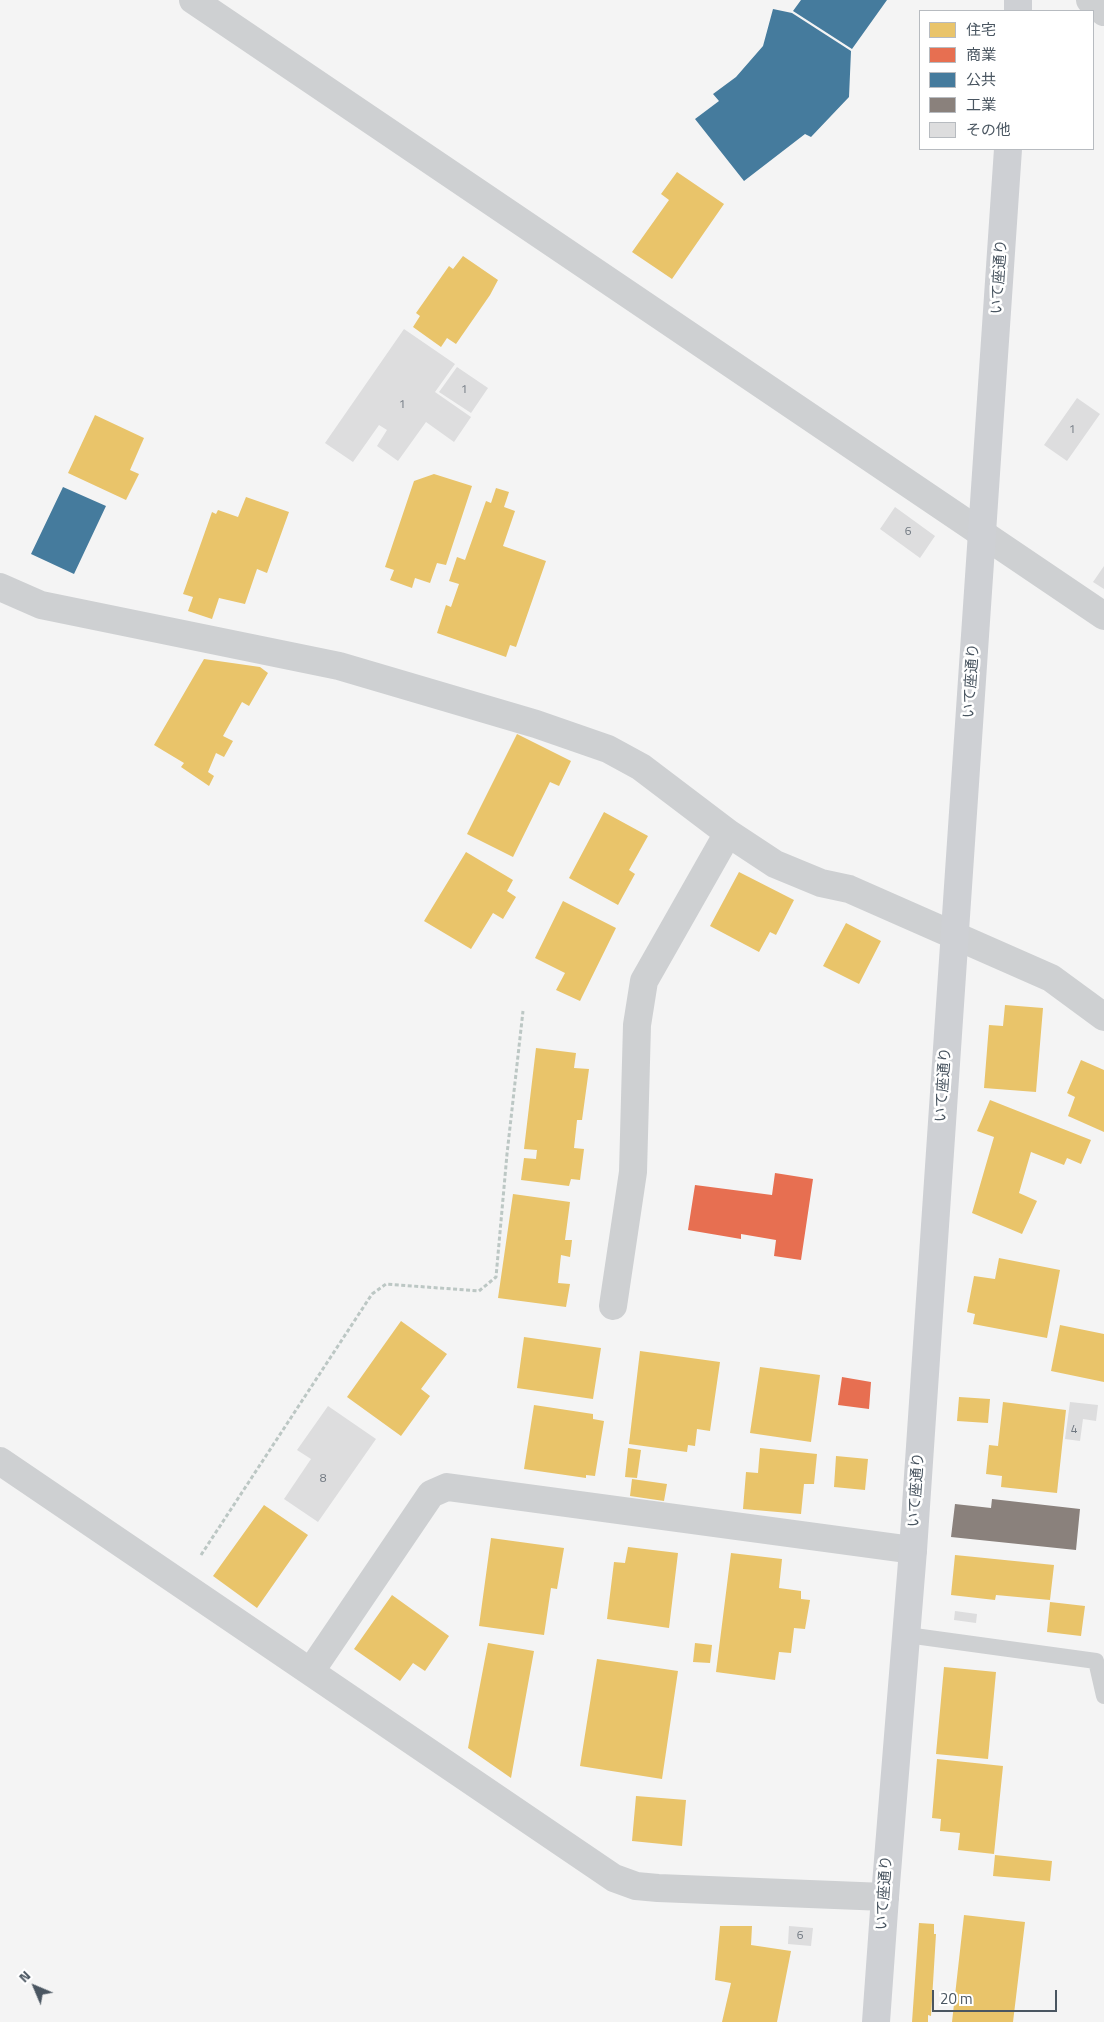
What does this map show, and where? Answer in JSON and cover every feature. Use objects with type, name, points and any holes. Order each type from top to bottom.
[{"type":"street","points":[[193,0],[1104,616]]},
{"type":"street","points":[[1090,0],[1104,12]]},
{"type":"street","name":"いて座通り","points":[[876,2022],[913,1550],[1008,150]]},
{"type":"street","points":[[0,587],[41,605],[339,666],[536,724],[608,749],[641,767],[728,833],[775,864],[821,882],[849,889],[1051,978],[1104,1017]]},
{"type":"street","points":[[613,1306],[633,1172],[638,1025],[644,981],[728,833]]},
{"type":"street","points":[[0,1461],[614,1878],[636,1886],[658,1888],[885,1897]]},
{"type":"street","points":[[311,1671],[432,1494],[447,1487],[913,1550]]},
{"type":"lane","points":[[907,1635],[1096,1661],[1104,1696]]},
{"type":"path","points":[[182,1584],[372,1294],[386,1284],[479,1290],[496,1277],[523,1011]]},
{"type":"building: 住宅","points":[[677,172],[724,204],[672,279],[632,252],[669,200],[661,194]]},
{"type":"building: 住宅","points":[[463,256],[498,280],[490,295],[456,344],[447,338],[441,347],[413,327],[420,316],[416,313],[449,266],[453,269]]},
{"type":"building: 住宅","points":[[95,415],[144,438],[130,470],[139,474],[126,500],[68,473]]},
{"type":"building: 住宅","points":[[434,474],[472,486],[446,565],[437,563],[430,583],[415,578],[412,588],[390,580],[394,570],[385,567],[414,481]]},
{"type":"building: 住宅","points":[[496,488],[509,492],[504,507],[515,511],[503,546],[546,561],[516,647],[510,645],[506,657],[437,633],[446,605],[451,607],[459,584],[449,581],[457,557],[465,560],[486,501],[491,503]]},
{"type":"building: 住宅","points":[[246,497],[289,512],[267,573],[257,569],[245,604],[219,598],[212,619],[188,611],[193,597],[183,594],[212,512],[216,514],[218,510],[238,517]]},
{"type":"building: 住宅","points":[[204,659],[260,667],[268,673],[249,706],[242,702],[223,736],[233,741],[224,757],[216,753],[208,772],[214,776],[209,786],[181,767],[184,763],[154,745]]},
{"type":"building: 住宅","points":[[517,734],[571,761],[559,786],[550,782],[513,857],[467,834]]},
{"type":"building: 住宅","points":[[604,812],[648,836],[629,870],[635,874],[618,905],[569,878]]},
{"type":"building: 住宅","points":[[466,852],[513,880],[507,891],[516,897],[503,919],[493,913],[471,949],[424,921]]},
{"type":"building: 住宅","points":[[739,872],[794,900],[776,935],[770,932],[759,952],[710,926]]},
{"type":"building: 住宅","points":[[563,901],[616,928],[580,1001],[556,990],[565,973],[535,958]]},
{"type":"building: 住宅","points":[[846,923],[881,941],[859,984],[823,966]]},
{"type":"building: 住宅","points":[[1005,1005],[1043,1008],[1036,1092],[984,1088],[989,1025],[1003,1026]]},
{"type":"building: 住宅","points":[[536,1048],[576,1053],[574,1068],[589,1069],[582,1120],[577,1120],[574,1148],[584,1149],[580,1180],[571,1179],[569,1186],[521,1180],[524,1158],[536,1159],[537,1150],[524,1149]]},
{"type":"building: 住宅","points":[[1081,1060],[1104,1070],[1104,1132],[1068,1116],[1075,1097],[1067,1093]]},
{"type":"building: 住宅","points":[[990,1100],[1091,1140],[1081,1164],[1067,1158],[1064,1165],[1031,1152],[1019,1193],[1037,1201],[1022,1234],[972,1213],[994,1137],[977,1131]]},
{"type":"building: 住宅","points":[[513,1194],[570,1202],[565,1240],[572,1240],[570,1257],[561,1255],[558,1283],[570,1284],[566,1307],[498,1298]]},
{"type":"building: 住宅","points":[[999,1258],[1060,1270],[1047,1338],[973,1324],[975,1314],[967,1312],[974,1276],[995,1279]]},
{"type":"building: 住宅","points":[[401,1321],[447,1354],[421,1389],[430,1396],[401,1436],[347,1397]]},
{"type":"building: 住宅","points":[[1060,1325],[1104,1334],[1104,1382],[1051,1371]]},
{"type":"building: 住宅","points":[[524,1337],[601,1348],[593,1399],[517,1388]]},
{"type":"building: 住宅","points":[[640,1351],[720,1362],[710,1431],[697,1429],[695,1446],[688,1445],[687,1452],[629,1444]]},
{"type":"building: 住宅","points":[[760,1367],[820,1375],[811,1442],[750,1433]]},
{"type":"building: 住宅","points":[[959,1397],[990,1399],[988,1423],[957,1421]]},
{"type":"building: 住宅","points":[[1003,1402],[1066,1410],[1057,1493],[1001,1487],[1002,1476],[986,1474],[989,1445],[998,1446]]},
{"type":"building: 住宅","points":[[534,1405],[593,1414],[593,1419],[604,1421],[595,1476],[586,1475],[586,1478],[524,1469]]},
{"type":"building: 住宅","points":[[628,1448],[641,1450],[637,1478],[625,1477]]},
{"type":"building: 住宅","points":[[760,1448],[817,1454],[814,1484],[804,1484],[801,1514],[743,1509],[746,1472],[758,1473]]},
{"type":"building: 住宅","points":[[836,1456],[868,1459],[865,1490],[834,1487]]},
{"type":"building: 住宅","points":[[632,1479],[667,1484],[664,1501],[630,1496]]},
{"type":"building: 住宅","points":[[264,1505],[308,1535],[257,1608],[213,1576]]},
{"type":"building: 住宅","points":[[491,1538],[564,1548],[557,1589],[551,1588],[544,1635],[479,1626]]},
{"type":"building: 住宅","points":[[628,1547],[678,1553],[669,1628],[607,1619],[614,1562],[625,1563]]},
{"type":"building: 住宅","points":[[731,1553],[782,1559],[779,1588],[801,1591],[801,1599],[810,1600],[805,1629],[794,1628],[791,1653],[779,1652],[775,1680],[716,1672]]},
{"type":"building: 住宅","points":[[955,1555],[1054,1565],[1050,1600],[996,1595],[995,1600],[951,1595]]},
{"type":"building: 住宅","points":[[392,1595],[449,1636],[425,1671],[413,1663],[400,1681],[354,1649]]},
{"type":"building: 住宅","points":[[1050,1602],[1085,1606],[1081,1636],[1047,1632]]},
{"type":"building: 住宅","points":[[488,1643],[534,1651],[511,1778],[468,1748]]},
{"type":"building: 住宅","points":[[695,1643],[712,1645],[710,1663],[693,1662]]},
{"type":"building: 住宅","points":[[597,1659],[678,1671],[662,1779],[580,1766]]},
{"type":"building: 住宅","points":[[944,1667],[996,1672],[988,1759],[936,1754]]},
{"type":"building: 住宅","points":[[937,1759],[1003,1766],[994,1854],[958,1850],[960,1833],[940,1831],[941,1819],[932,1818]]},
{"type":"building: 住宅","points":[[636,1796],[686,1800],[682,1846],[632,1841]]},
{"type":"building: 住宅","points":[[995,1855],[1052,1861],[1050,1881],[993,1876]]},
{"type":"building: 住宅","points":[[964,1915],[1025,1922],[1013,2022],[952,2022]]},
{"type":"building: 住宅","points":[[919,1923],[934,1924],[934,1934],[936,1934],[931,2016],[928,2015],[928,2022],[912,2022]]},
{"type":"building: 住宅","points":[[720,1926],[752,1926],[751,1945],[791,1951],[777,2022],[722,2022],[731,1983],[715,1980]]},
{"type":"building: 商業","points":[[775,1173],[813,1179],[801,1260],[774,1256],[776,1240],[741,1234],[741,1239],[688,1230],[695,1185],[772,1195]]},
{"type":"building: 商業","points":[[842,1377],[871,1382],[869,1409],[838,1405]]},
{"type":"building: 公共","points":[[801,0],[887,0],[852,49],[793,11]]},
{"type":"building: 公共","points":[[773,9],[792,13],[851,51],[849,97],[811,137],[805,134],[744,181],[695,119],[719,101],[713,94],[736,77],[763,46]]},
{"type":"building: 公共","points":[[63,487],[106,506],[74,574],[31,554]]},
{"type":"building: 工業","points":[[992,1499],[1080,1509],[1076,1550],[951,1537],[955,1504],[991,1508]]},
{"type":"building: その他","points":[[404,329],[455,364],[435,392],[471,417],[454,442],[426,422],[398,461],[377,446],[387,430],[379,425],[353,462],[325,443]]},
{"type":"building: その他","points":[[457,367],[488,388],[471,413],[439,392]]},
{"type":"building: その他","points":[[1077,398],[1100,414],[1067,461],[1044,445]]},
{"type":"building: その他","points":[[895,507],[935,536],[920,558],[880,529]]},
{"type":"building: その他","points":[[1104,566],[1104,589],[1093,582]]},
{"type":"building: その他","points":[[1070,1402],[1098,1405],[1096,1421],[1083,1419],[1080,1441],[1065,1439]]},
{"type":"building: その他","points":[[328,1406],[376,1439],[318,1522],[284,1499],[311,1459],[297,1450]]},
{"type":"building: その他","points":[[955,1611],[977,1614],[976,1623],[954,1620]]},
{"type":"building: その他","points":[[789,1926],[813,1928],[811,1946],[788,1944]]}]
